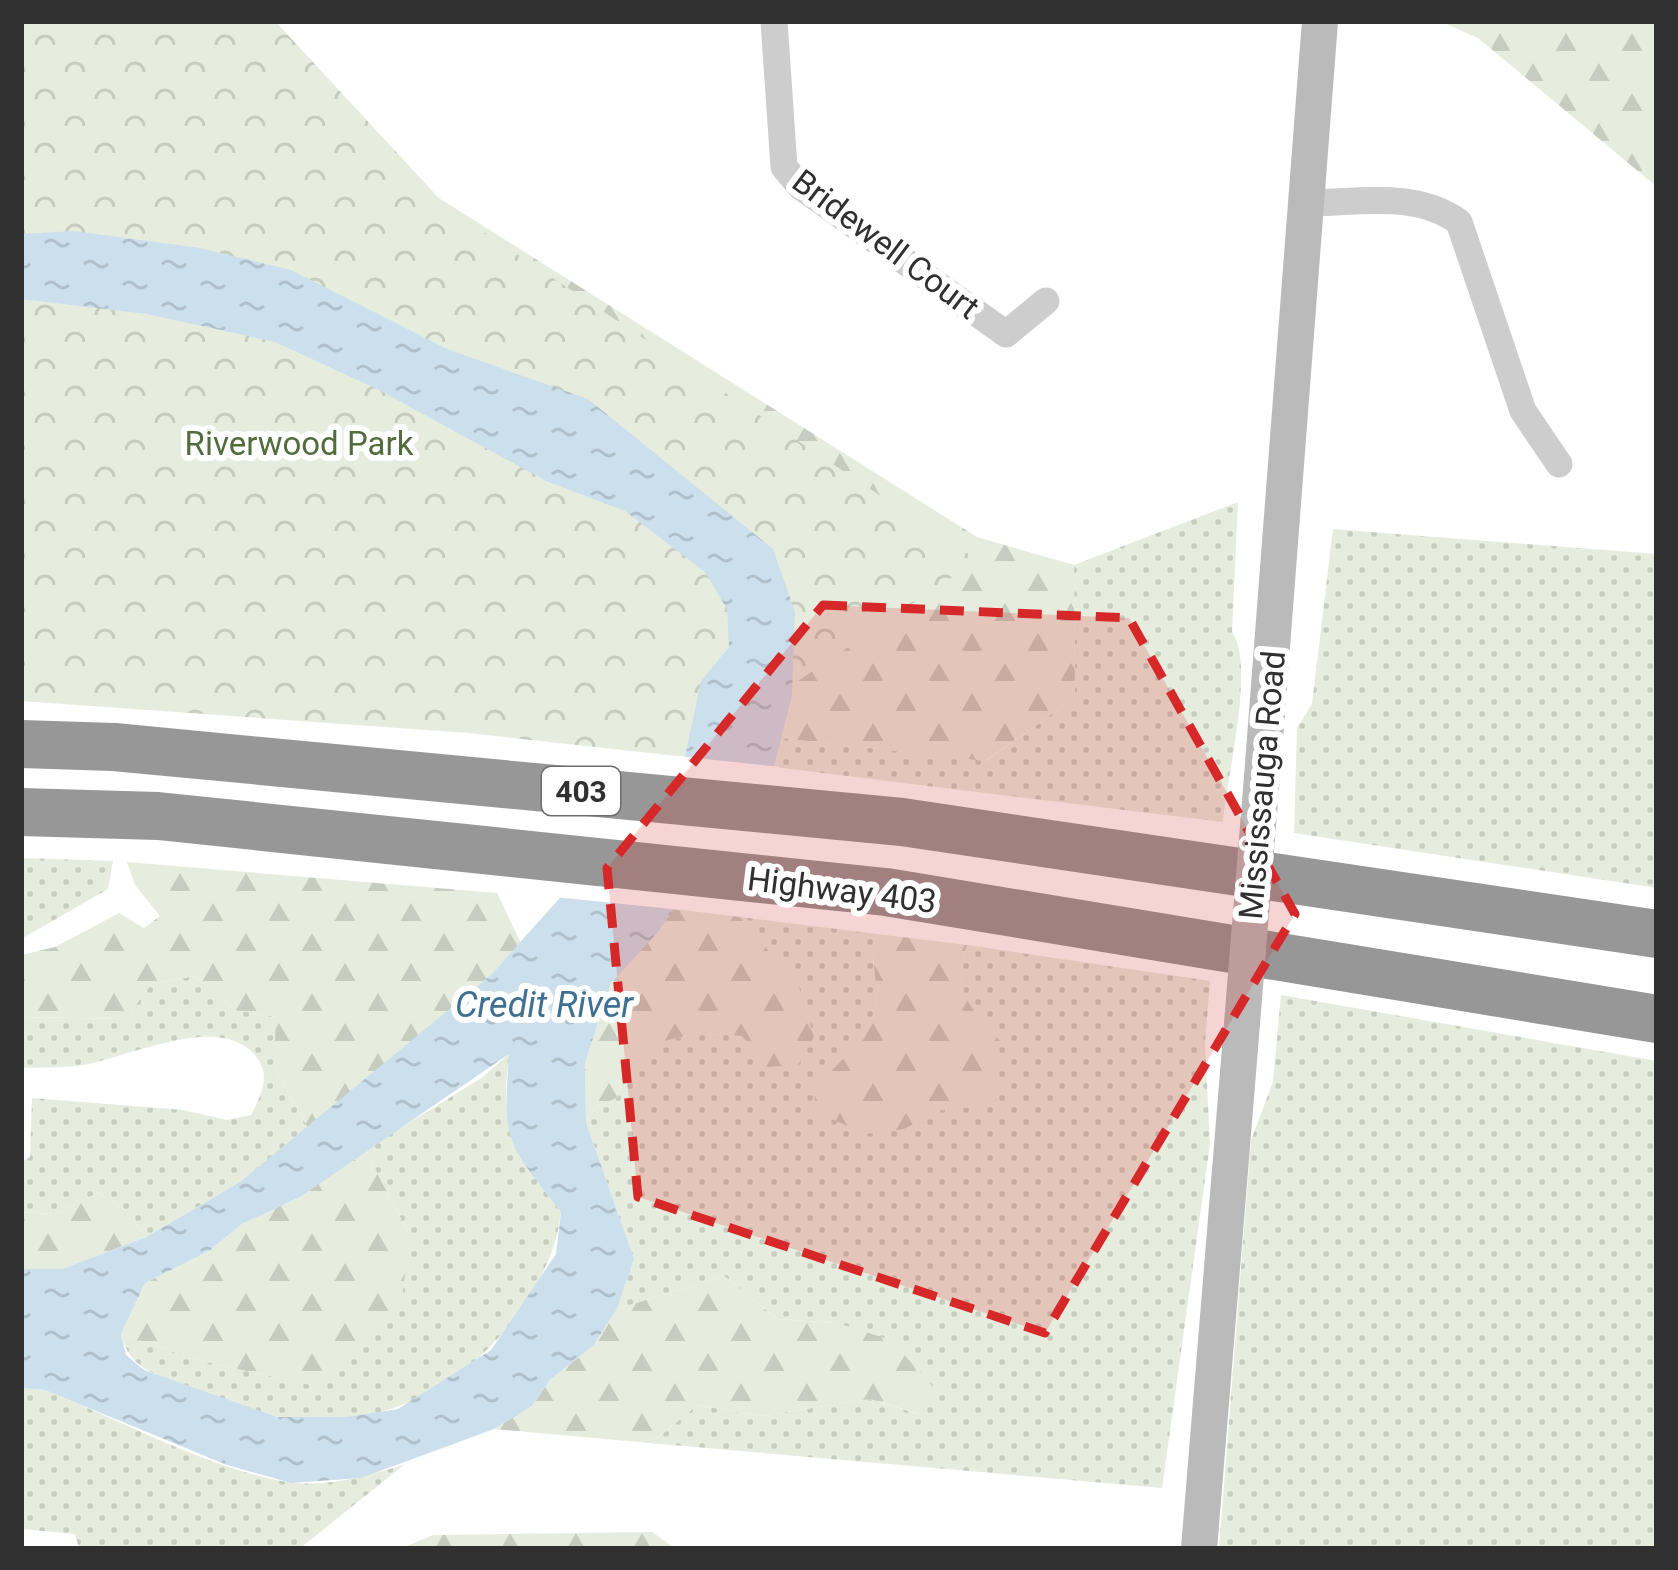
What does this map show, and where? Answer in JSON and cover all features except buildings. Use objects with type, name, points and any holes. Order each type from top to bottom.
[{"type":"highway","name":"403","points":[[21,744],[114,747],[1048,840],[1657,934]]},
{"type":"highway","name":"Highway 403","points":[[21,812],[107,814],[862,890],[1657,1019]]},
{"type":"main road","name":"Mississauga Road","points":[[1199,1549],[1310,203],[1320,21]]},
{"type":"street","name":"Bridewell Court","points":[[774,21],[784,167],[800,186],[1006,334],[1046,301]]},
{"type":"street","points":[[1310,203],[1411,201],[1438,206],[1459,222],[1523,411],[1559,464]]},
{"type":"highlighted area","points":[[823,605],[1129,618],[1295,914],[1045,1333],[638,1197],[607,868]]},
{"type":"green space","points":[[21,21],[396,171],[977,537],[1074,565],[1075,698],[985,761],[781,738],[792,696]]},
{"type":"green space","name":"Riverwood Park","points":[[21,21],[275,21],[449,209],[977,560],[686,757],[468,733],[21,701]]},
{"type":"green space","points":[[1440,21],[1657,21],[1657,187],[1478,38]]},
{"type":"green space","points":[[1238,502],[1232,632],[1239,648],[1240,695],[1223,822],[774,767],[781,738],[986,761],[1075,698],[1074,565]]},
{"type":"green space","points":[[1333,529],[1657,554],[1657,888],[1294,833],[1297,728],[1312,704]]},
{"type":"green space","points":[[21,858],[113,861],[108,889],[21,939]]},
{"type":"green space","points":[[127,862],[497,893],[521,943],[492,974],[308,1128],[274,1066],[276,1017],[234,1010],[194,976],[151,984],[126,1019],[21,1017],[21,955],[55,947],[119,913],[144,928],[160,916],[135,885]]},
{"type":"green space","points":[[674,909],[740,917],[799,987],[814,1037],[798,1065],[767,1067],[742,1036],[665,1041],[635,1060],[618,1097],[596,1108],[586,1122],[585,1063],[611,983]]},
{"type":"green space","points":[[740,917],[877,934],[873,954],[876,1003],[870,1023],[813,1090],[904,1129],[941,1110],[1000,1041],[980,1019],[962,987],[967,945],[1210,981],[1205,1043],[1210,1144],[1162,1488],[638,1442],[659,1437],[697,1405],[760,1416],[870,1399],[918,1414],[837,1323],[777,1319],[724,1276],[617,1309],[634,1259],[586,1122],[596,1108],[618,1097],[635,1060],[665,1041],[702,1035],[743,1036],[767,1067],[799,987]]},
{"type":"green space","points":[[877,934],[967,945],[962,987],[972,1008],[1000,1041],[995,1105],[941,1110],[904,1129],[867,1134],[817,1113],[813,1089],[856,1044],[874,1012]]},
{"type":"green space","points":[[194,976],[234,1010],[277,1017],[274,1066],[308,1128],[240,1182],[146,1237],[125,1210],[98,1193],[55,1214],[21,1212],[21,1162],[30,1157],[32,1098],[183,1110],[227,1120],[251,1115],[263,1085],[260,1062],[238,1043],[218,1037],[170,1042],[77,1066],[21,1068],[21,1017],[126,1019],[151,984]]},
{"type":"green space","points":[[1281,995],[1657,1061],[1657,1549],[1219,1549],[1251,1140],[1273,1082]]},
{"type":"green space","points":[[510,1053],[506,1100],[514,1139],[561,1212],[555,1243],[539,1280],[493,1344],[468,1367],[409,1402],[342,1420],[308,1421],[274,1416],[171,1381],[132,1357],[121,1334],[197,1360],[312,1385],[409,1234],[365,1150],[483,1077]]},
{"type":"green space","points":[[365,1150],[409,1234],[401,1310],[311,1385],[197,1360],[121,1334],[145,1283],[209,1251],[242,1224],[300,1197]]},
{"type":"green space","points":[[98,1193],[125,1210],[146,1237],[62,1269],[21,1269],[21,1212],[55,1214]]},
{"type":"green space","points":[[724,1276],[777,1319],[837,1323],[891,1340],[933,1387],[919,1414],[870,1399],[760,1416],[697,1405],[659,1437],[638,1442],[494,1429],[532,1406],[550,1380],[593,1346],[617,1309]]},
{"type":"green space","points":[[21,1388],[45,1390],[225,1466],[287,1482],[332,1482],[405,1464],[299,1549],[79,1549],[75,1534],[21,1529]]},
{"type":"green space","points":[[652,1532],[676,1549],[400,1549],[433,1535]]},
{"type":"water","name":"Credit River","points":[[74,231],[200,248],[291,270],[447,349],[588,399],[773,549],[795,612],[792,696],[774,767],[657,933],[611,983],[585,1063],[586,1122],[634,1259],[617,1309],[593,1346],[550,1380],[532,1406],[494,1429],[361,1478],[291,1483],[227,1465],[45,1390],[21,1388],[21,1269],[62,1269],[146,1237],[240,1182],[492,974],[685,757],[701,681],[729,647],[727,609],[705,572],[625,511],[546,481],[379,390],[275,342],[147,314],[21,299],[21,234]],"holes":[[[509,1054],[507,1107],[512,1140],[528,1170],[561,1212],[556,1254],[491,1350],[398,1409],[347,1417],[277,1417],[144,1370],[126,1355],[121,1334],[145,1283],[209,1251],[242,1224],[300,1197]]]},
{"type":"pier","points":[[678,756],[780,767],[681,910],[555,897]]}]
